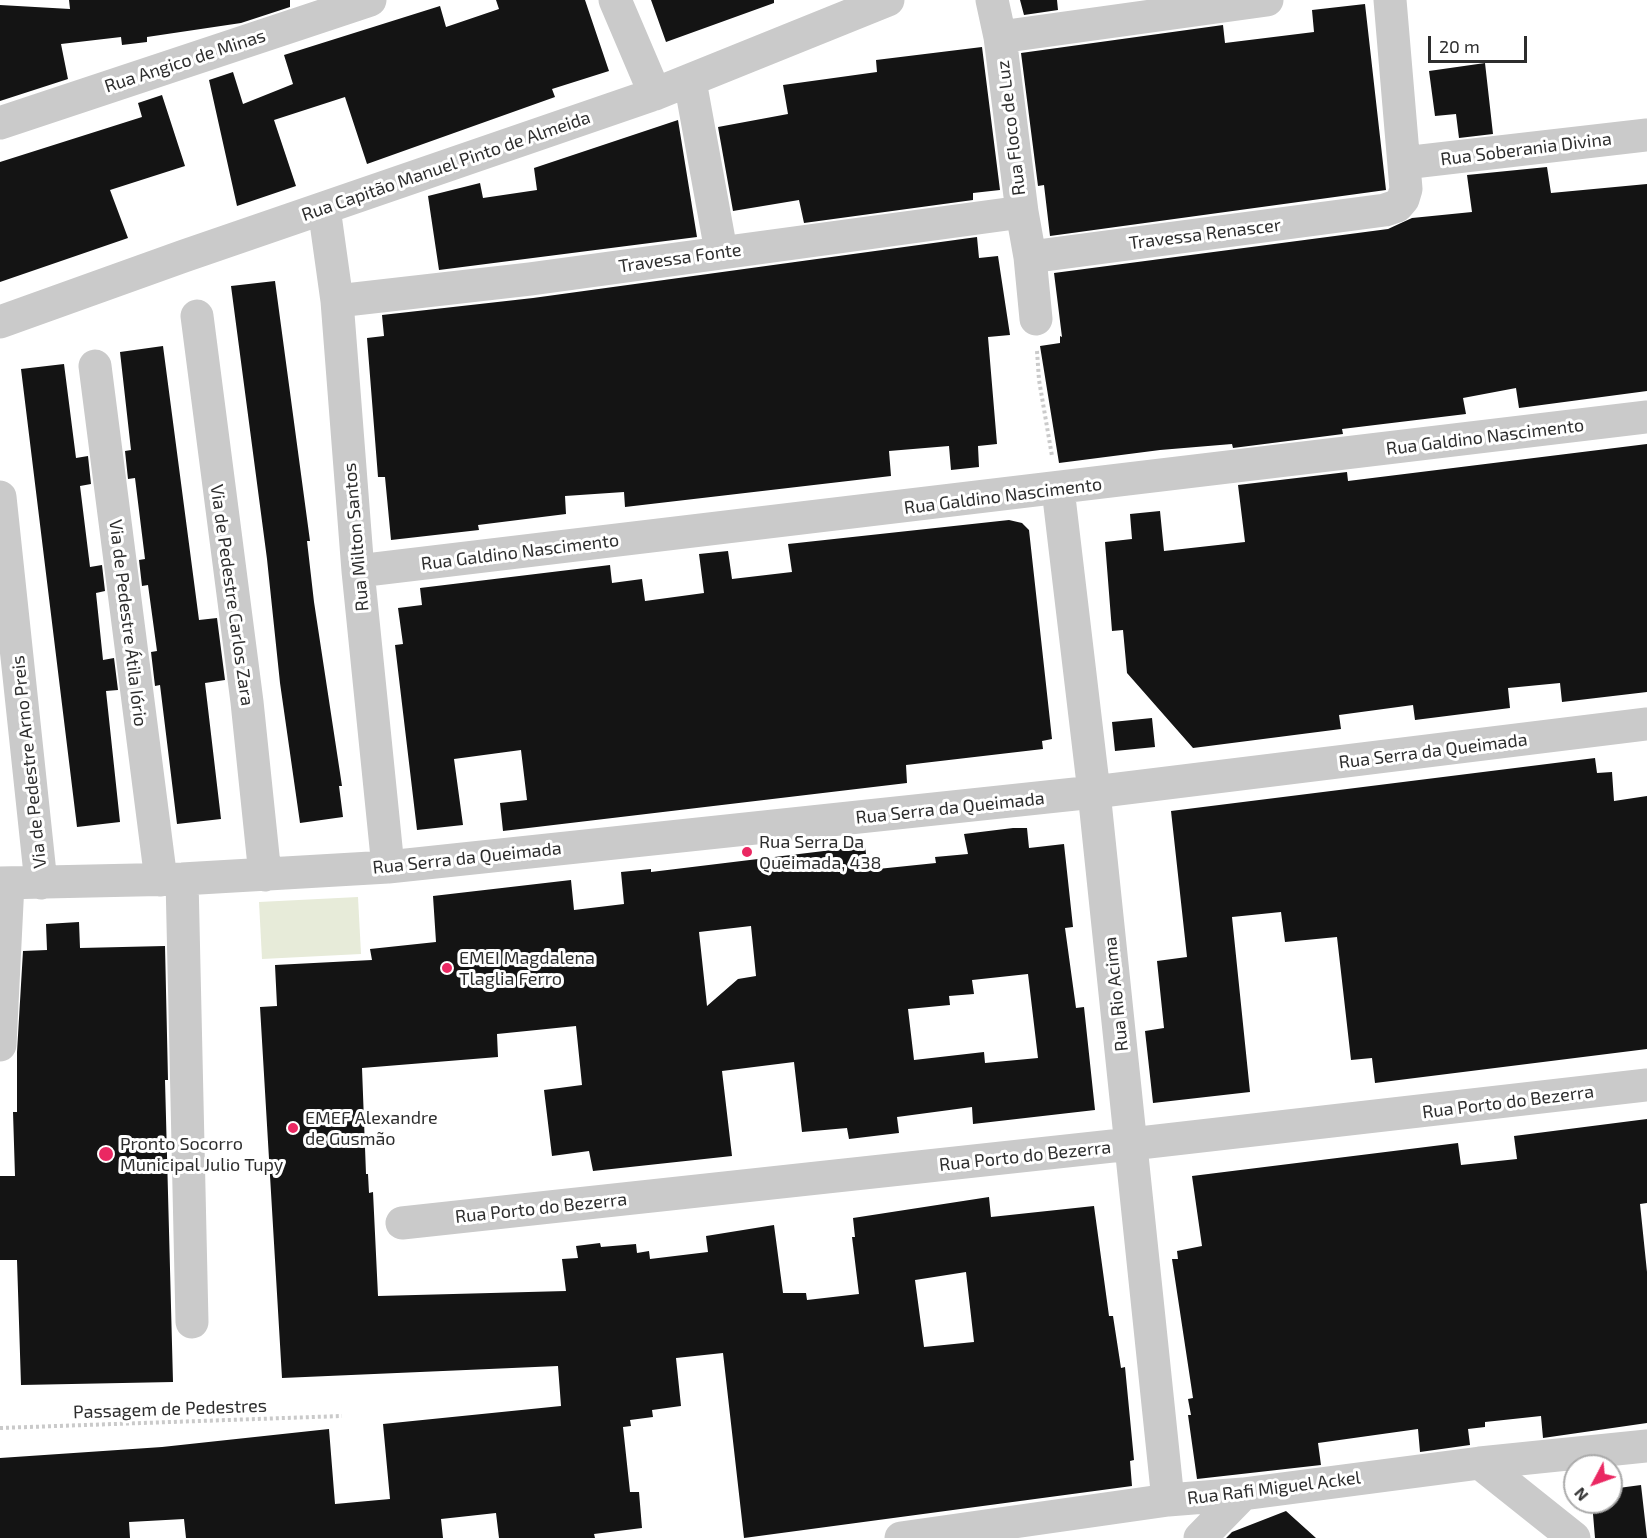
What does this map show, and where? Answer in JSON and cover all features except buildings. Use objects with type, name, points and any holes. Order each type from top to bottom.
[{"type":"street","points":[[615,0],[655,94]]},
{"type":"street","name":"Rua Capitão Manuel Pinto de Almeida","points":[[0,322],[655,94],[888,0]]},
{"type":"street","name":"Rua Floco de Luz","points":[[992,0],[1000,37],[1022,212],[1030,257]]},
{"type":"street","points":[[1000,37],[1267,0]]},
{"type":"street","points":[[1390,0],[1404,163]]},
{"type":"street","name":"Rua Angico de Minas","points":[[0,123],[360,1]]},
{"type":"street","points":[[690,81],[721,251]]},
{"type":"street","name":"Rua Soberania Divina","points":[[1404,163],[1647,135]]},
{"type":"street","name":"Travessa Renascer","points":[[1030,257],[1385,210],[1397,206],[1403,199],[1404,163]]},
{"type":"street","name":"Rua Milton Santos","points":[[324,208],[337,301],[358,571],[388,867]]},
{"type":"street","name":"Travessa Fonte","points":[[337,301],[530,279],[721,251],[1022,212]]},
{"type":"street","points":[[1030,257],[1036,319]]},
{"type":"street","name":"Via de Pedestre Carlos Zara","points":[[197,316],[247,702],[265,875]]},
{"type":"street","name":"Via de Pedestre Átila Iório","points":[[95,366],[171,879],[192,1322]]},
{"type":"street","name":"Rua Galdino Nascimento","points":[[358,571],[1647,417]]},
{"type":"street","name":"Rua Rio Acima","points":[[1058,489],[1094,792],[1168,1500]]},
{"type":"street","name":"Via de Pedestre Arno Preis","points":[[0,498],[41,883]]},
{"type":"street","name":"Rua Serra da Queimada","points":[[4,883],[171,879],[388,867],[1094,792],[1647,724]]},
{"type":"street","points":[[0,1045],[4,883]]},
{"type":"street","name":"Rua Porto do Bezerra","points":[[402,1223],[1647,1085]]},
{"type":"street","name":"Rua Rafi Miguel Ackel","points":[[901,1538],[1168,1500],[1243,1494],[1480,1462],[1647,1446]]},
{"type":"street","points":[[1480,1462],[1574,1538]]},
{"type":"street","points":[[1200,1538],[1243,1494]]},
{"type":"path","points":[[1036,319],[1039,380],[1058,489]]},
{"type":"path","name":"Passagem de Pedestres","points":[[0,1428],[342,1416]]},
{"type":"green space","points":[[358,897],[361,954],[262,959],[259,902]]},
{"type":"place","name":"Rua Serra Da Queimada, 438","points":[[747,852]]},
{"type":"place","name":"EMEI Magdalena Tlaglia Ferro","points":[[447,968]]},
{"type":"place","name":"EMEF Alexandre de Gusmão","points":[[293,1128]]},
{"type":"place","name":"Pronto Socorro Municipal Julio Tupy","points":[[106,1154]]}]
